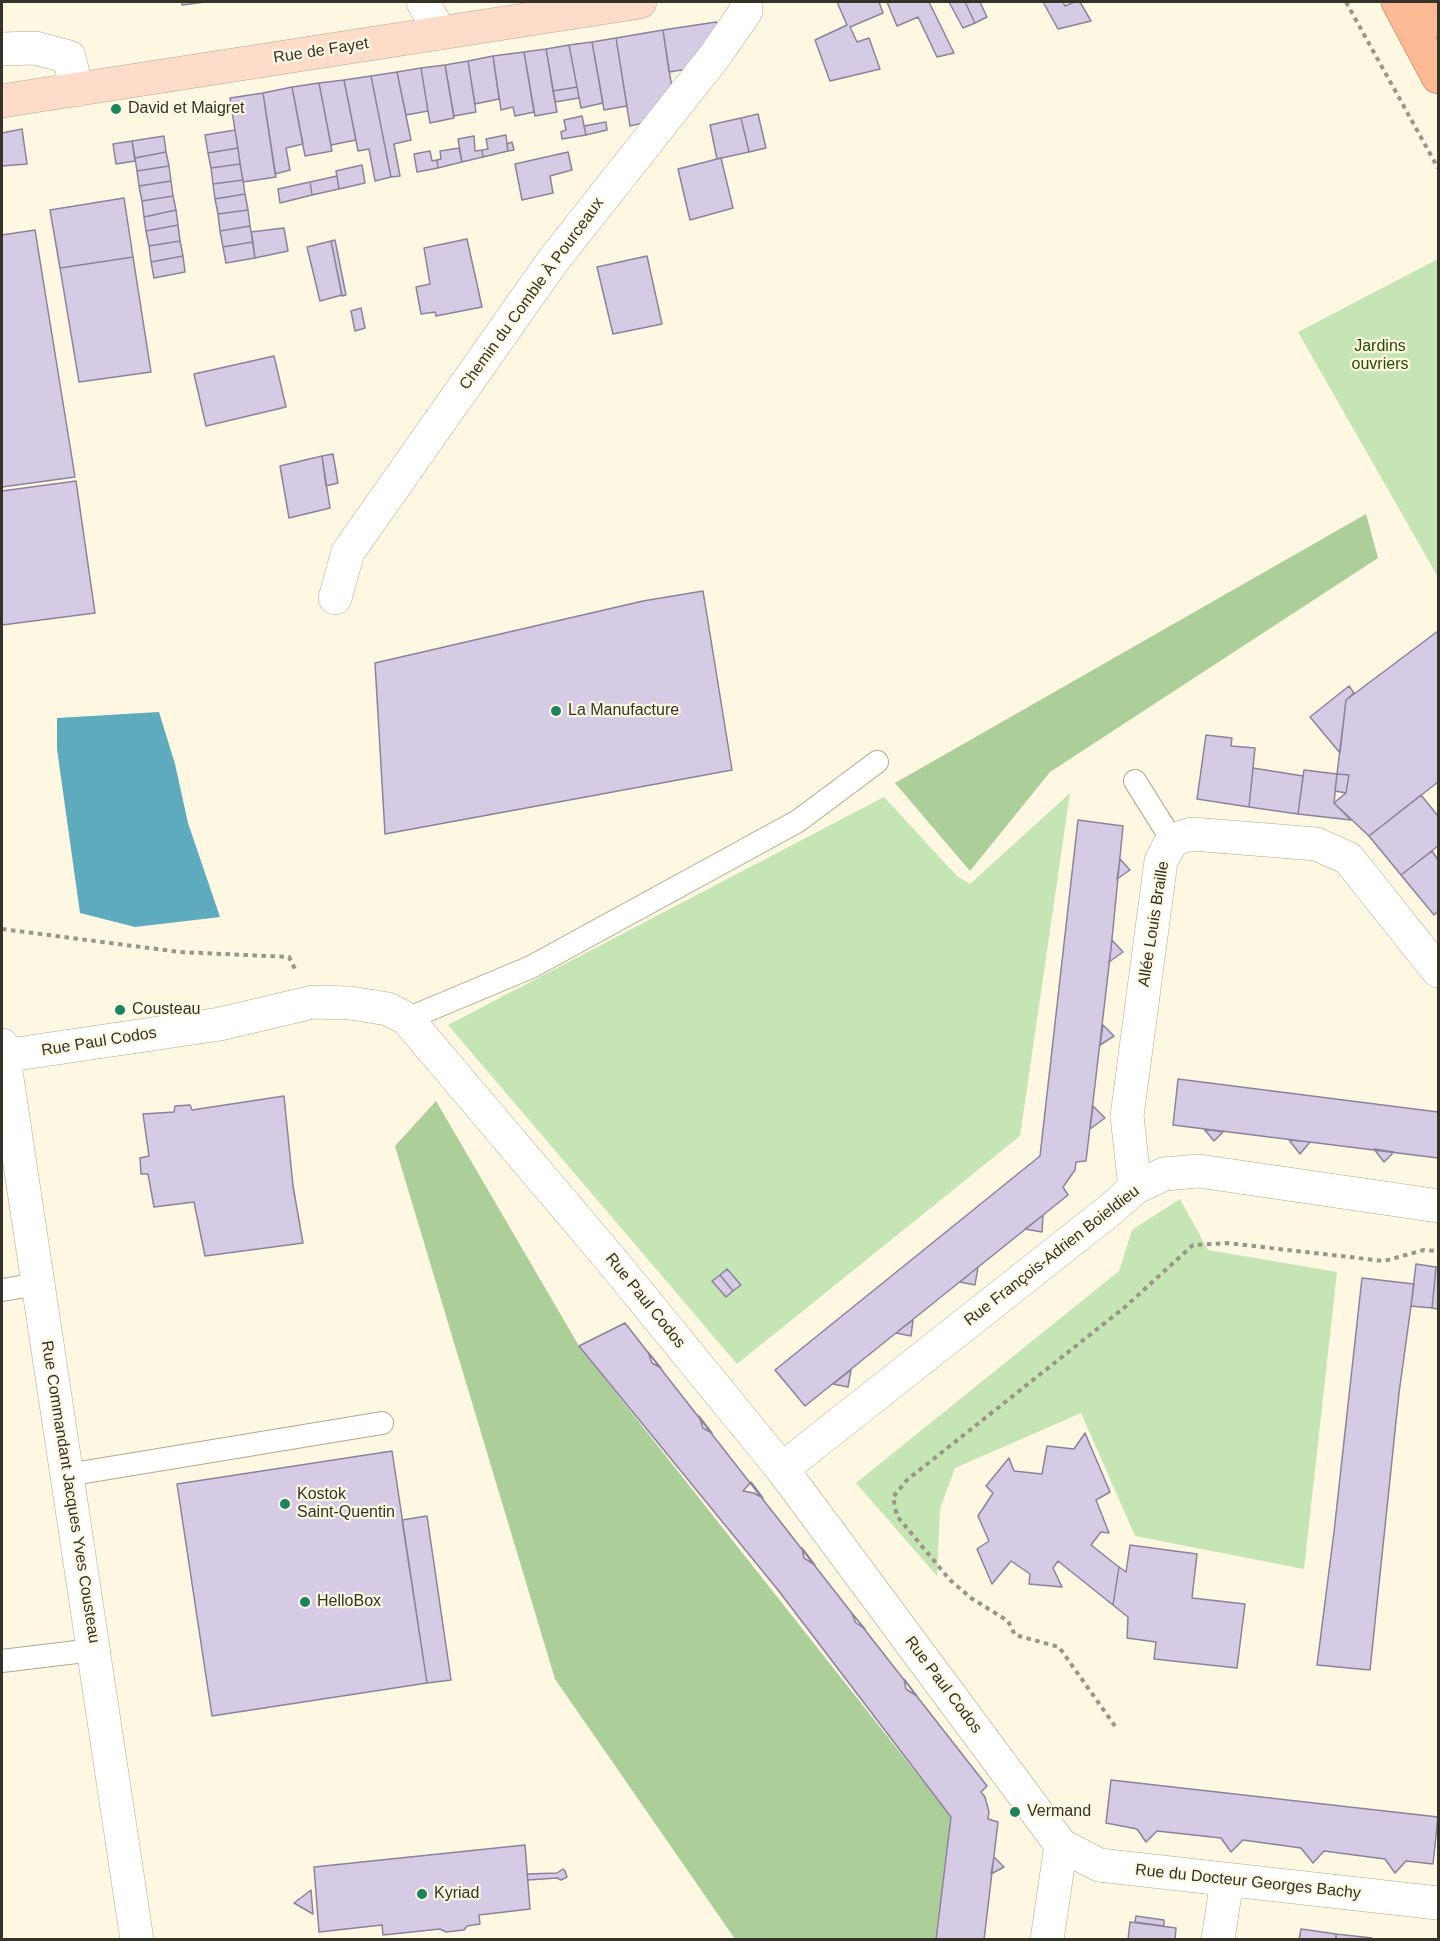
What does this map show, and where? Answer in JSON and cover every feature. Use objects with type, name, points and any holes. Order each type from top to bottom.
[{"type":"main road","name":"Rue de Fayet","points":[[2,101],[640,2]]},
{"type":"main road","points":[[1398,2],[1438,77]]},
{"type":"main road","points":[[1428,2],[1438,21]]},
{"type":"street","points":[[423,2],[440,33]]},
{"type":"street","name":"Chemin du Comble À Pourceaux","points":[[334,598],[348,552],[552,262],[720,48],[746,11],[746,2]]},
{"type":"street","points":[[2,49],[35,48],[69,57],[77,90]]},
{"type":"street","name":"Allée Louis Braille","points":[[1135,1188],[1127,1116],[1161,861],[1172,840],[1192,834],[1316,844],[1348,858],[1438,971]]},
{"type":"street","name":"Rue Paul Codos","points":[[2,1053],[220,1024],[313,1002],[350,1003],[388,1009],[407,1019],[521,1152],[782,1469],[1061,1845]]},
{"type":"street","name":"Rue Commandant Jacques Yves Cousteau","points":[[2,1053],[137,1940]]},
{"type":"street","name":"Rue François-Adrien Boieldieu","points":[[782,1469],[1135,1188],[1164,1174],[1199,1171],[1438,1206]]},
{"type":"street","points":[[1047,1940],[1061,1845]]},
{"type":"street","name":"Rue du Docteur Georges Bachy","points":[[1061,1845],[1099,1865],[1438,1903]]},
{"type":"street","points":[[1218,1940],[1227,1880]]},
{"type":"lane","points":[[407,1019],[531,967],[798,821],[877,762]]},
{"type":"lane","points":[[1135,782],[1172,840]]},
{"type":"lane","points":[[2,1290],[38,1284]]},
{"type":"lane","points":[[67,1475],[382,1423]]},
{"type":"lane","points":[[2,1661],[93,1650]]},
{"type":"path","points":[[1346,2],[1438,168]]},
{"type":"path","points":[[2,930],[180,952],[288,957],[313,1002]]},
{"type":"path","points":[[1115,1726],[1059,1647],[1015,1635],[1008,1621],[971,1598],[950,1580],[897,1516],[893,1497],[907,1480],[1125,1307],[1193,1245],[1227,1242],[1384,1261],[1424,1250],[1438,1251]]},
{"type":"green space","name":"Jardins ouvriers","points":[[1438,259],[1438,577],[1298,332]]},
{"type":"green space","points":[[1366,514],[1378,558],[1050,772],[970,871],[895,783]]},
{"type":"green space","points":[[1070,793],[1020,1136],[737,1364],[448,1025],[884,797],[957,876],[970,884]]},
{"type":"green space","points":[[436,1101],[579,1346],[951,1817],[936,1939],[735,1939],[555,1679],[395,1146]]},
{"type":"green space","points":[[1180,1199],[1208,1250],[1337,1272],[1304,1569],[1135,1536],[1081,1413],[955,1468],[940,1509],[937,1576],[856,1483],[1119,1271],[1132,1230]]},
{"type":"water","points":[[159,712],[175,764],[188,823],[220,917],[135,927],[80,913],[57,749],[57,718]]},
{"type":"building","points":[[182,2],[205,2],[182,5]]},
{"type":"building","points":[[837,2],[879,2],[883,13],[850,27],[857,42],[869,38],[880,69],[830,81],[815,40],[847,25]]},
{"type":"building","points":[[887,2],[929,2],[954,53],[937,57],[918,17],[897,26]]},
{"type":"building","points":[[949,2],[965,2],[975,23],[963,28]]},
{"type":"building","points":[[965,2],[980,2],[987,17],[975,23]]},
{"type":"building","points":[[1043,2],[1063,2],[1065,6],[1080,2],[1091,21],[1058,29]]},
{"type":"building","points":[[716,22],[720,28],[694,68],[669,72],[663,30]]},
{"type":"building","points":[[663,30],[673,95],[655,120],[630,126],[616,38]]},
{"type":"building","points":[[616,38],[627,106],[604,110],[592,42]]},
{"type":"building","points":[[592,42],[603,103],[581,108],[569,45]]},
{"type":"building","points":[[569,45],[577,87],[553,91],[546,49]]},
{"type":"building","points":[[546,49],[557,112],[535,116],[524,52]]},
{"type":"building","points":[[524,52],[534,112],[515,116],[513,107],[501,110],[493,56]]},
{"type":"building","points":[[493,56],[499,99],[475,104],[468,61]]},
{"type":"building","points":[[468,61],[476,112],[454,116],[445,65]]},
{"type":"building","points":[[445,65],[454,118],[430,123],[421,68]]},
{"type":"building","points":[[421,68],[428,111],[406,115],[397,72]]},
{"type":"building","points":[[397,72],[411,140],[394,144],[400,176],[391,177],[371,76]]},
{"type":"building","points":[[371,76],[391,177],[375,181],[369,149],[358,151],[344,80]]},
{"type":"building","points":[[344,80],[356,140],[331,145],[319,83]]},
{"type":"building","points":[[319,83],[332,151],[305,156],[292,87]]},
{"type":"building","points":[[292,87],[303,144],[286,148],[290,170],[275,174],[263,93]]},
{"type":"building","points":[[577,87],[579,98],[555,102],[553,91]]},
{"type":"building","points":[[263,93],[276,177],[243,182],[230,98]]},
{"type":"building","points":[[758,114],[766,148],[749,152],[741,118]]},
{"type":"building","points":[[582,116],[586,135],[562,139],[561,132],[566,130],[564,120]]},
{"type":"building","points":[[741,118],[749,152],[717,159],[710,125]]},
{"type":"building","points":[[606,122],[607,130],[586,135],[584,126]]},
{"type":"building","points":[[22,129],[27,164],[2,166],[2,133]]},
{"type":"building","points":[[235,130],[238,148],[208,153],[205,135]]},
{"type":"building","points":[[506,135],[508,151],[483,157],[482,150],[488,149],[486,139]]},
{"type":"building","points":[[164,136],[166,152],[135,158],[132,141]]},
{"type":"building","points":[[474,136],[475,151],[482,150],[483,157],[462,162],[458,139]]},
{"type":"building","points":[[132,141],[135,161],[116,164],[113,144]]},
{"type":"building","points":[[512,142],[514,150],[508,151],[507,144]]},
{"type":"building","points":[[238,148],[240,164],[211,168],[208,153]]},
{"type":"building","points":[[459,148],[462,162],[438,168],[437,160],[441,159],[440,151]]},
{"type":"building","points":[[430,151],[432,161],[437,160],[438,168],[417,172],[414,154]]},
{"type":"building","points":[[166,152],[169,166],[137,171],[135,158]]},
{"type":"building","points":[[568,152],[572,170],[550,176],[553,193],[522,200],[515,164]]},
{"type":"building","points":[[721,158],[733,208],[690,220],[678,169]]},
{"type":"building","points":[[240,164],[243,180],[213,184],[211,168]]},
{"type":"building","points":[[362,165],[365,183],[339,189],[336,171]]},
{"type":"building","points":[[169,166],[171,181],[139,186],[137,171]]},
{"type":"building","points":[[337,176],[339,189],[312,195],[310,182]]},
{"type":"building","points":[[243,180],[245,194],[215,199],[213,184]]},
{"type":"building","points":[[171,181],[173,196],[142,201],[139,186]]},
{"type":"building","points":[[310,182],[312,195],[280,203],[278,189]]},
{"type":"building","points":[[245,194],[248,210],[218,214],[215,199]]},
{"type":"building","points":[[173,196],[176,210],[144,217],[142,201]]},
{"type":"building","points":[[124,198],[133,257],[60,268],[50,210]]},
{"type":"building","points":[[176,210],[178,225],[146,231],[144,217]]},
{"type":"building","points":[[248,210],[250,226],[220,231],[218,214]]},
{"type":"building","points":[[178,225],[180,241],[149,246],[146,231]]},
{"type":"building","points":[[250,226],[253,242],[223,247],[220,231]]},
{"type":"building","points":[[284,228],[288,251],[255,258],[251,232]]},
{"type":"building","points":[[35,230],[75,477],[2,487],[2,235]]},
{"type":"building","points":[[467,239],[482,307],[436,316],[435,312],[421,314],[416,287],[430,284],[424,248]]},
{"type":"building","points":[[335,240],[346,295],[342,296],[331,241]]},
{"type":"building","points":[[180,241],[183,256],[151,262],[149,246]]},
{"type":"building","points":[[331,241],[342,295],[320,301],[307,247]]},
{"type":"building","points":[[253,242],[255,258],[226,263],[223,247]]},
{"type":"building","points":[[183,256],[185,272],[154,278],[151,262]]},
{"type":"building","points":[[647,256],[662,324],[613,334],[597,267]]},
{"type":"building","points":[[133,257],[151,372],[79,382],[60,268]]},
{"type":"building","points":[[361,308],[365,328],[355,331],[351,311]]},
{"type":"building","points":[[274,356],[286,407],[206,426],[194,374]]},
{"type":"building","points":[[333,454],[338,483],[326,486],[322,456]]},
{"type":"building","points":[[322,456],[330,508],[289,518],[280,466]]},
{"type":"building","points":[[76,481],[95,613],[2,625],[2,491]]},
{"type":"building","name":"La Manufacture","points":[[703,591],[732,770],[385,834],[375,663],[643,601]]},
{"type":"building","points":[[1438,631],[1438,782],[1369,836],[1334,803],[1346,793],[1349,775],[1337,774],[1346,700]]},
{"type":"building","points":[[1349,686],[1354,693],[1346,700],[1340,753],[1310,717]]},
{"type":"building","points":[[1206,735],[1232,738],[1231,746],[1255,748],[1249,807],[1197,799]]},
{"type":"building","points":[[1253,768],[1303,776],[1298,814],[1249,807]]},
{"type":"building","points":[[1304,770],[1337,774],[1334,803],[1351,820],[1298,814]]},
{"type":"building","points":[[1337,774],[1349,775],[1346,793],[1335,791]]},
{"type":"building","points":[[1421,795],[1438,816],[1438,846],[1401,875],[1369,836]]},
{"type":"building","points":[[1078,820],[1123,826],[1086,1161],[1076,1162],[1075,1170],[1063,1187],[1068,1195],[805,1406],[775,1370],[1040,1156]]},
{"type":"building","points":[[1432,851],[1438,860],[1438,911],[1434,915],[1401,875]]},
{"type":"building","points":[[1120,859],[1130,870],[1117,879]]},
{"type":"building","points":[[1112,940],[1123,952],[1109,962],[1111,949]]},
{"type":"building","points":[[1103,1025],[1114,1036],[1100,1045]]},
{"type":"building","points":[[1178,1079],[1438,1112],[1438,1158],[1173,1125]]},
{"type":"building","points":[[284,1096],[293,1186],[303,1243],[205,1256],[194,1202],[154,1207],[148,1174],[141,1174],[140,1158],[149,1156],[143,1114],[174,1112],[175,1106],[190,1105],[192,1110]]},
{"type":"building","points":[[1093,1106],[1105,1118],[1090,1129]]},
{"type":"building","points":[[1204,1129],[1223,1132],[1214,1141]]},
{"type":"building","points":[[1289,1140],[1310,1142],[1300,1154]]},
{"type":"building","points":[[1374,1149],[1394,1152],[1384,1162]]},
{"type":"building","points":[[1043,1215],[1042,1232],[1025,1229]]},
{"type":"building","points":[[1416,1264],[1436,1267],[1432,1308],[1411,1306]]},
{"type":"building","points":[[978,1267],[975,1285],[960,1282]]},
{"type":"building","points":[[1436,1267],[1438,1267],[1438,1309],[1432,1308]]},
{"type":"building","points":[[727,1269],[741,1285],[733,1291],[720,1275]]},
{"type":"building","points":[[720,1275],[733,1291],[726,1297],[712,1281]]},
{"type":"building","points":[[1362,1278],[1414,1284],[1399,1393],[1370,1670],[1317,1665]]},
{"type":"building","points":[[913,1320],[911,1336],[896,1333]]},
{"type":"building","points":[[625,1323],[987,1786],[981,1792],[985,1797],[989,1812],[988,1819],[998,1822],[984,1940],[936,1940],[951,1817],[778,1590],[579,1346]]},
{"type":"building","points":[[648,1352],[661,1368],[652,1363]]},
{"type":"building","points":[[851,1370],[848,1387],[833,1384]]},
{"type":"building","points":[[699,1416],[712,1433],[703,1428]]},
{"type":"building","points":[[1085,1433],[1110,1492],[1096,1500],[1109,1533],[1101,1532],[1091,1545],[1119,1567],[1113,1605],[1058,1561],[1053,1568],[1062,1587],[1029,1584],[1030,1574],[1011,1561],[992,1584],[977,1549],[989,1541],[978,1516],[993,1493],[986,1486],[1009,1458],[1014,1471],[1042,1474],[1047,1446],[1074,1449]]},
{"type":"building","name":"HelloBox","points":[[392,1451],[427,1683],[212,1716],[177,1484]]},
{"type":"building","points":[[751,1482],[763,1498],[743,1491]]},
{"type":"building","points":[[427,1516],[451,1680],[427,1683],[402,1520]]},
{"type":"building","points":[[1130,1545],[1197,1554],[1192,1598],[1245,1604],[1237,1668],[1154,1659],[1156,1642],[1127,1638],[1128,1617],[1113,1605],[1119,1567],[1126,1572]]},
{"type":"building","points":[[802,1548],[815,1565],[804,1558]]},
{"type":"building","points":[[851,1612],[865,1629],[856,1623]]},
{"type":"building","points":[[904,1679],[917,1696],[906,1689]]},
{"type":"building","points":[[1111,1780],[1438,1817],[1433,1864],[1406,1861],[1395,1873],[1385,1859],[1324,1851],[1313,1863],[1301,1848],[1243,1840],[1231,1852],[1221,1838],[1157,1831],[1146,1842],[1137,1829],[1106,1823]]},
{"type":"building","name":"Kyriad","points":[[525,1845],[530,1909],[479,1915],[480,1924],[467,1926],[464,1930],[446,1932],[440,1929],[383,1935],[382,1925],[319,1932],[314,1867]]},
{"type":"building","points":[[994,1857],[1004,1867],[991,1874]]},
{"type":"building","points":[[563,1869],[567,1877],[561,1880],[557,1878],[528,1880],[527,1874],[557,1873]]},
{"type":"building","points":[[311,1890],[313,1914],[294,1903]]},
{"type":"building","points":[[1136,1916],[1164,1920],[1164,1926],[1135,1922]]},
{"type":"building","points":[[1130,1922],[1176,1928],[1175,1940],[1128,1940]]},
{"type":"building","points":[[1301,1929],[1336,1934],[1336,1940],[1299,1940]]},
{"type":"building","points":[[1336,1934],[1372,1938],[1371,1940],[1336,1940]]},
{"type":"place","name":"David et Maigret","points":[[116,109]]},
{"type":"place","name":"La Manufacture","points":[[556,711]]},
{"type":"place","name":"Cousteau","points":[[120,1010]]},
{"type":"place","name":"Kostok Saint-Quentin","points":[[285,1504]]},
{"type":"place","name":"HelloBox","points":[[305,1602]]},
{"type":"place","name":"Vermand","points":[[1015,1812]]},
{"type":"place","name":"Kyriad","points":[[422,1894]]}]
